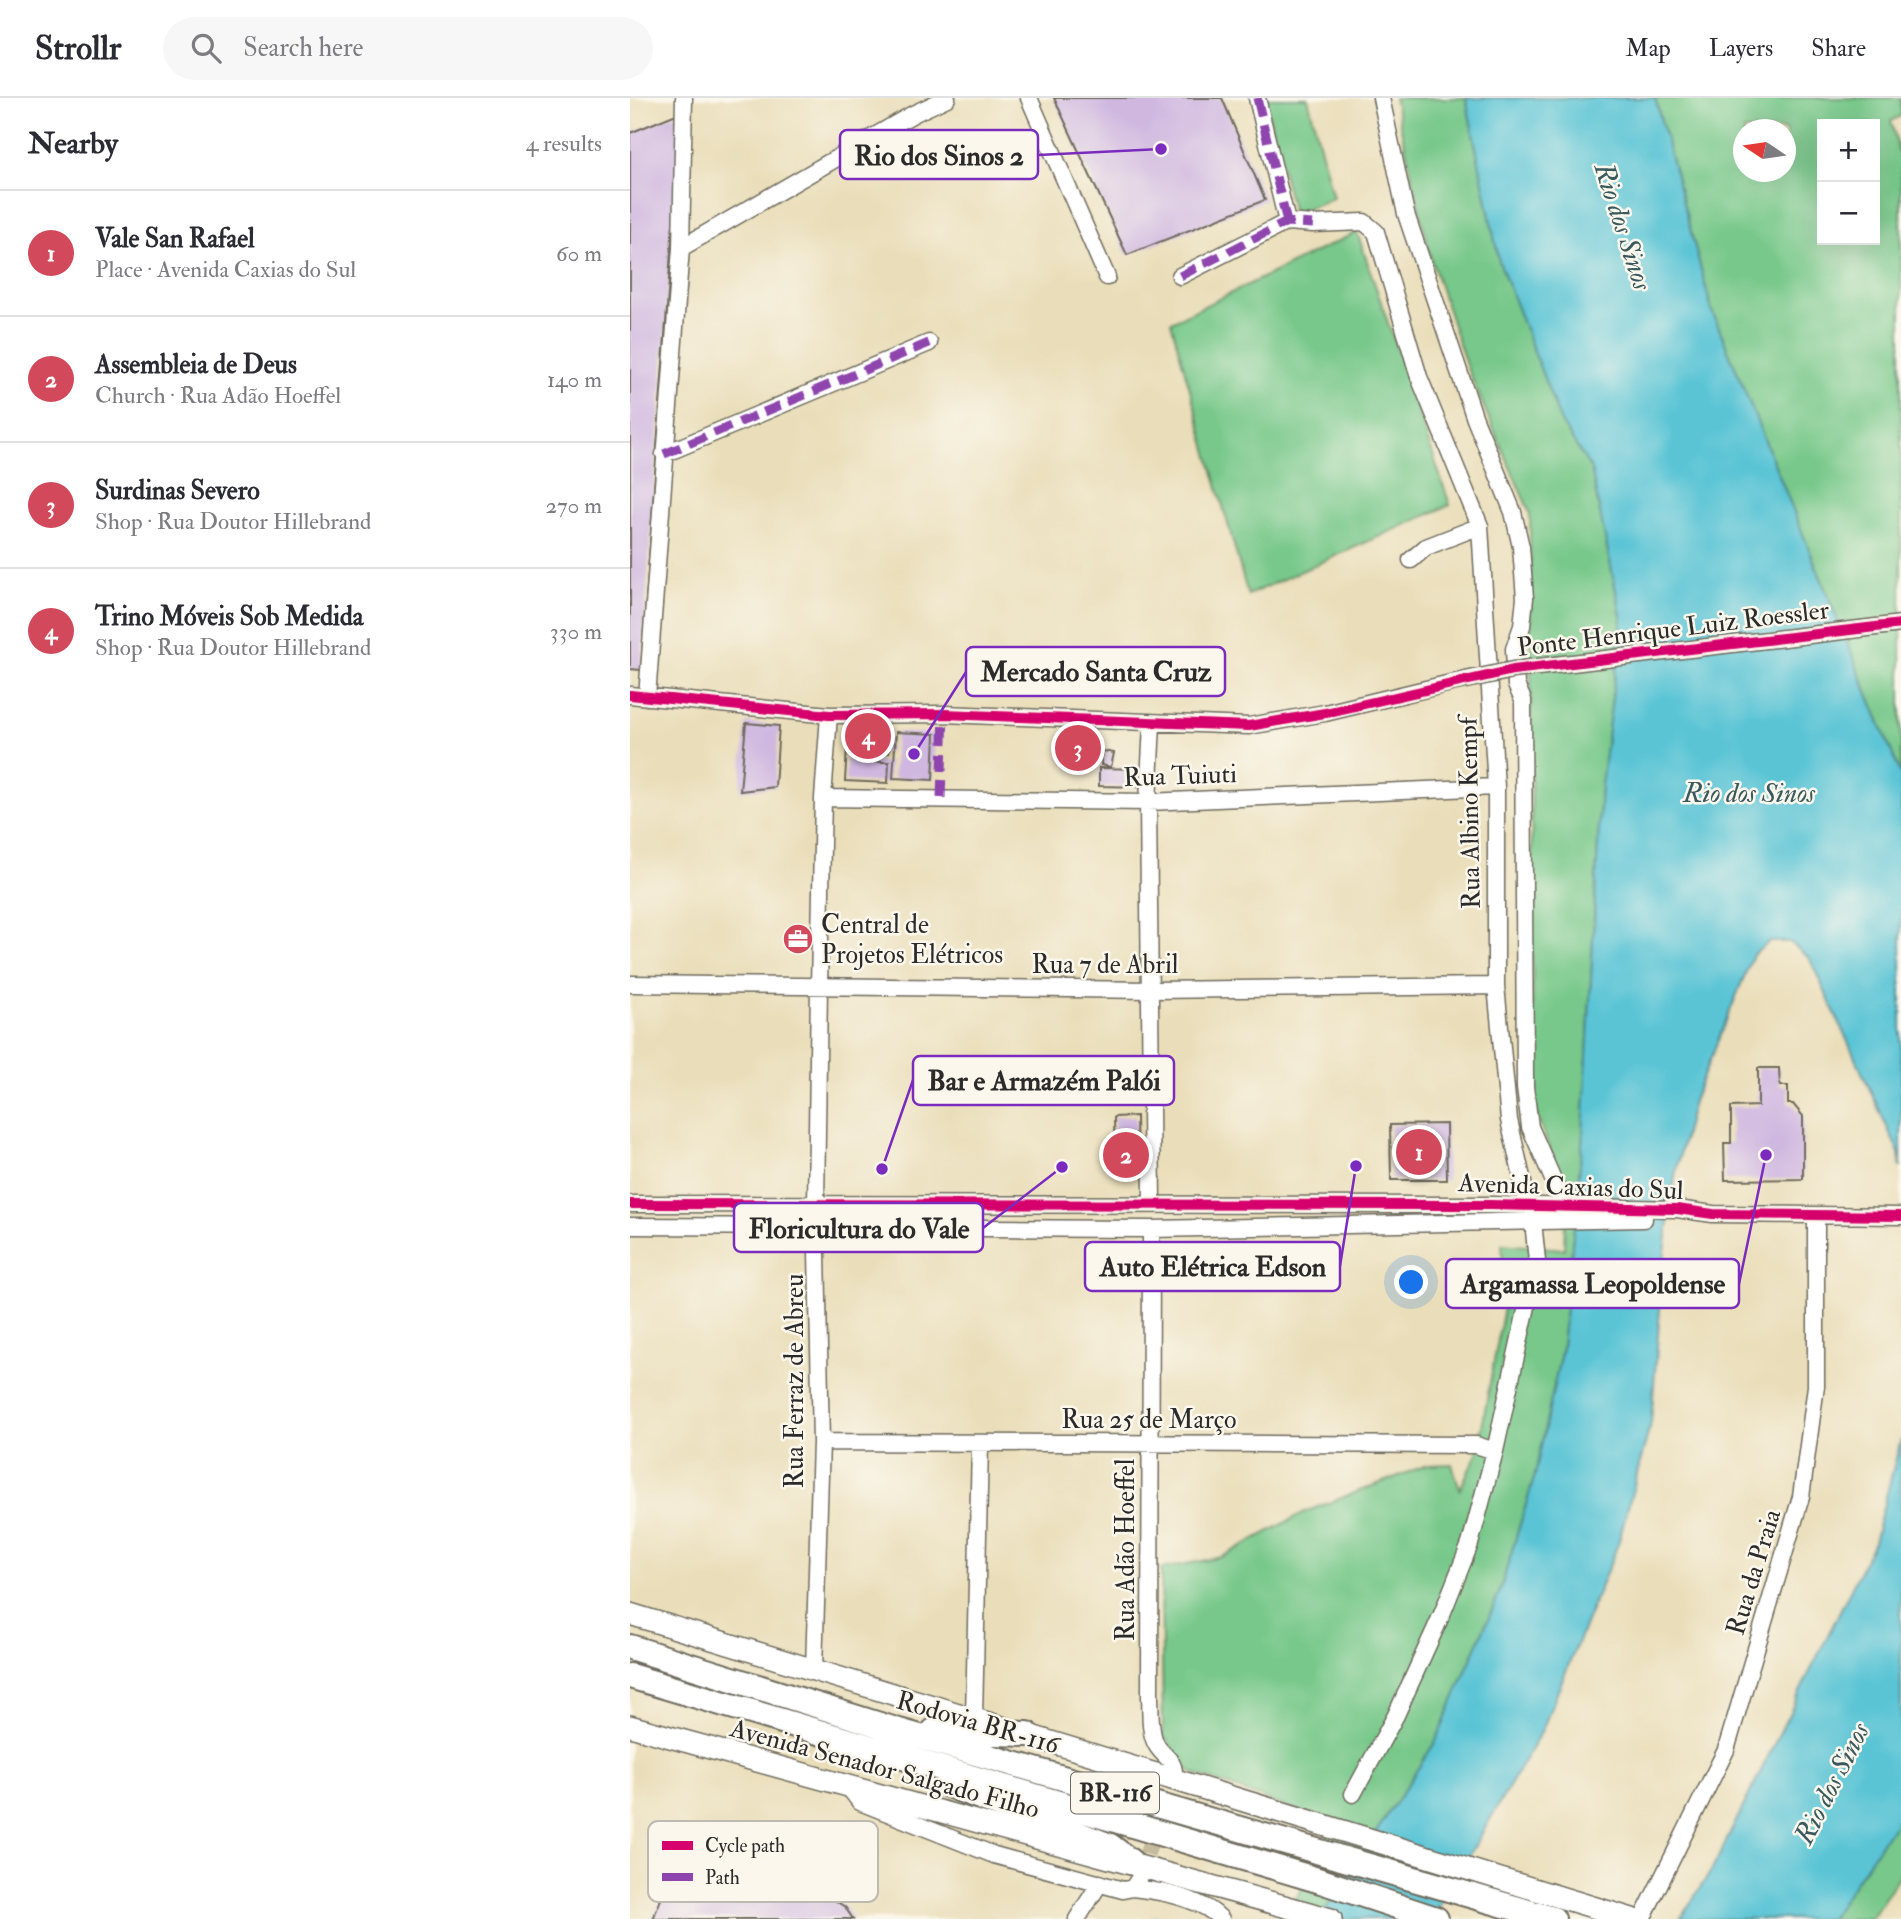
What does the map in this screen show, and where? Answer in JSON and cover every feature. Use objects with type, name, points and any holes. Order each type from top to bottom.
[{"type":"highway","name":"Rodovia BR-116","points":[[630,1647],[895,1742],[1436,1919]]},
{"type":"highway","name":"Rodovia BR-116","points":[[630,1676],[1332,1856],[1553,1919]]},
{"type":"highway","points":[[1027,1734],[895,1742],[913,1772],[1110,1846],[1134,1876]]},
{"type":"main road","points":[[630,1614],[1632,1918]]},
{"type":"main road","name":"Avenida Senador Salgado Filho","points":[[630,1726],[1134,1876],[1167,1872],[1331,1919]]},
{"type":"street","points":[[647,697],[681,248],[684,98]]},
{"type":"street","points":[[681,248],[913,114],[947,98]]},
{"type":"street","points":[[1029,98],[1107,277]]},
{"type":"street","points":[[1180,276],[1287,222],[1257,98]]},
{"type":"street","points":[[1381,98],[1406,214],[1475,419],[1513,512],[1521,547],[1525,598],[1522,626],[1514,649],[1516,685],[1523,700],[1525,1087],[1530,1127],[1559,1194]]},
{"type":"street","name":"Rua Albino Kempf","points":[[1287,222],[1364,222],[1376,232],[1419,377],[1480,526],[1496,787],[1496,986],[1509,1120],[1537,1261],[1496,1451],[1470,1544],[1442,1615],[1396,1714],[1353,1794]]},
{"type":"street","points":[[664,454],[929,343]]},
{"type":"street","points":[[1411,560],[1426,547],[1480,526]]},
{"type":"street","name":"Ponte Henrique Luiz Roessler","points":[[630,695],[829,715],[944,714],[1249,726],[1325,713],[1513,670],[1901,624]]},
{"type":"street","name":"Rua Ferraz de Abreu","points":[[814,1669],[821,1442],[816,1205],[819,986],[823,798],[829,715]]},
{"type":"street","points":[[1152,724],[1149,802],[1152,1204]]},
{"type":"street","name":"Rua Tuiuti","points":[[823,798],[1149,802],[1496,787]]},
{"type":"street","name":"Rua 7 de Abril","points":[[630,984],[1152,990],[1496,986]]},
{"type":"street","points":[[1518,1165],[1540,1151]]},
{"type":"street","name":"Avenida Caxias do Sul","points":[[630,1204],[1152,1204],[1529,1214],[1901,1216]]},
{"type":"street","name":"Avenida Caxias do Sul","points":[[630,1226],[1150,1228],[1529,1214]]},
{"type":"street","name":"Rua da Praia","points":[[1632,1918],[1726,1750],[1801,1497],[1816,1386],[1816,1216]]},
{"type":"street","name":"Rua Adão Hoeffel","points":[[1150,1228],[1150,1697],[1156,1745],[1171,1761],[1174,1773]]},
{"type":"street","name":"Rua 25 de Março","points":[[821,1442],[1476,1445],[1496,1451]]},
{"type":"street","points":[[974,1718],[980,1443]]},
{"type":"street","points":[[849,1789],[860,1802],[994,1855],[1123,1890],[1134,1876],[1161,1891],[1190,1901],[1221,1919]]},
{"type":"street","points":[[1077,1919],[1100,1883]]},
{"type":"green space","points":[[1265,98],[1308,98],[1333,198],[1293,214]]},
{"type":"green space","points":[[1394,98],[1466,98],[1499,261],[1561,422],[1591,469],[1622,620],[1601,785],[1583,1134],[1562,1348],[1535,1475],[1499,1594],[1436,1741],[1319,1919],[1277,1919],[1299,1895],[1331,1823],[1190,1772],[1163,1735],[1161,1569],[1222,1557],[1305,1512],[1427,1465],[1452,1464],[1460,1489],[1477,1454],[1505,1301],[1502,1244],[1564,1249],[1566,1191],[1533,1106],[1530,513],[1467,368],[1431,259]]},
{"type":"green space","points":[[1655,98],[1901,98],[1901,116],[1891,121],[1901,160],[1901,775],[1712,311]]},
{"type":"green space","points":[[1357,232],[1450,505],[1248,595],[1171,322]]},
{"type":"green space","points":[[1901,1814],[1901,1873],[1871,1919],[1830,1919]]},
{"type":"water","name":"Rio dos Sinos","points":[[1466,98],[1655,98],[1712,311],[1901,775],[1901,1168],[1899,1153],[1810,959],[1790,942],[1769,942],[1753,955],[1693,1101],[1675,1175],[1664,1259],[1651,1422],[1618,1544],[1542,1730],[1432,1919],[1319,1919],[1436,1741],[1499,1594],[1535,1475],[1562,1348],[1583,1134],[1601,785],[1622,620],[1591,469],[1561,422],[1499,261]]},
{"type":"water","name":"Rio dos Sinos","points":[[1901,1439],[1901,1814],[1830,1919],[1680,1919],[1713,1868],[1874,1542]]},
{"type":"building","points":[[1054,98],[1222,98],[1265,200],[1127,255]]},
{"type":"building","points":[[681,112],[641,670],[630,669],[630,133]]},
{"type":"building","points":[[746,723],[779,726],[775,787],[740,791]]},
{"type":"building","points":[[848,729],[890,731],[889,753],[875,752],[875,762],[889,762],[888,783],[845,781]]},
{"type":"building","points":[[896,732],[935,734],[933,780],[893,778]]},
{"type":"building","points":[[1103,751],[1114,753],[1111,767],[1101,765]]},
{"type":"building","points":[[1099,768],[1144,769],[1144,787],[1099,786]]},
{"type":"building","points":[[1758,1068],[1779,1068],[1780,1086],[1788,1086],[1788,1104],[1793,1104],[1803,1116],[1803,1179],[1725,1180],[1724,1143],[1731,1143],[1731,1107],[1758,1106]]},
{"type":"building","points":[[1136,1116],[1137,1167],[1115,1167],[1114,1117]]},
{"type":"building","points":[[1446,1124],[1447,1180],[1391,1180],[1390,1125]]},
{"type":"building","points":[[660,1902],[837,1902],[845,1907],[853,1919],[653,1919]]},
{"type":"tunnel","points":[[1139,1877],[1174,1773]]},
{"type":"marked path","points":[[1257,98],[1287,222]]},
{"type":"marked path","points":[[1180,276],[1287,222],[1313,224]]},
{"type":"marked path","points":[[664,454],[929,343]]},
{"type":"marked path","points":[[941,798],[944,714]]},
{"type":"cycle path","points":[[630,695],[829,715],[944,714],[1249,726],[1325,713],[1513,670],[1901,624]]},
{"type":"cycle path","points":[[630,1204],[1491,1205],[1677,1209],[1713,1214],[1901,1216]]},
{"type":"place","name":"Rio dos Sinos 2","points":[[1161,149]]},
{"type":"place","name":"Trino Móveis Sob Medida","points":[[868,736]]},
{"type":"place","name":"Surdinas Severo","points":[[1078,748]]},
{"type":"place","name":"Mercado Santa Cruz","points":[[914,754]]},
{"type":"place","name":"Central de Projetos Elétricos","points":[[798,939]]},
{"type":"place","name":"Vale San Rafael","points":[[1419,1152]]},
{"type":"place","name":"Assembleia de Deus","points":[[1126,1155]]},
{"type":"place","name":"Argamassa Leopoldense","points":[[1766,1155]]},
{"type":"place","name":"Auto Elétrica Edson","points":[[1356,1166]]},
{"type":"place","name":"Floricultura do Vale","points":[[1062,1167]]},
{"type":"place","name":"Bar e Armazém Palói","points":[[882,1169]]}]
